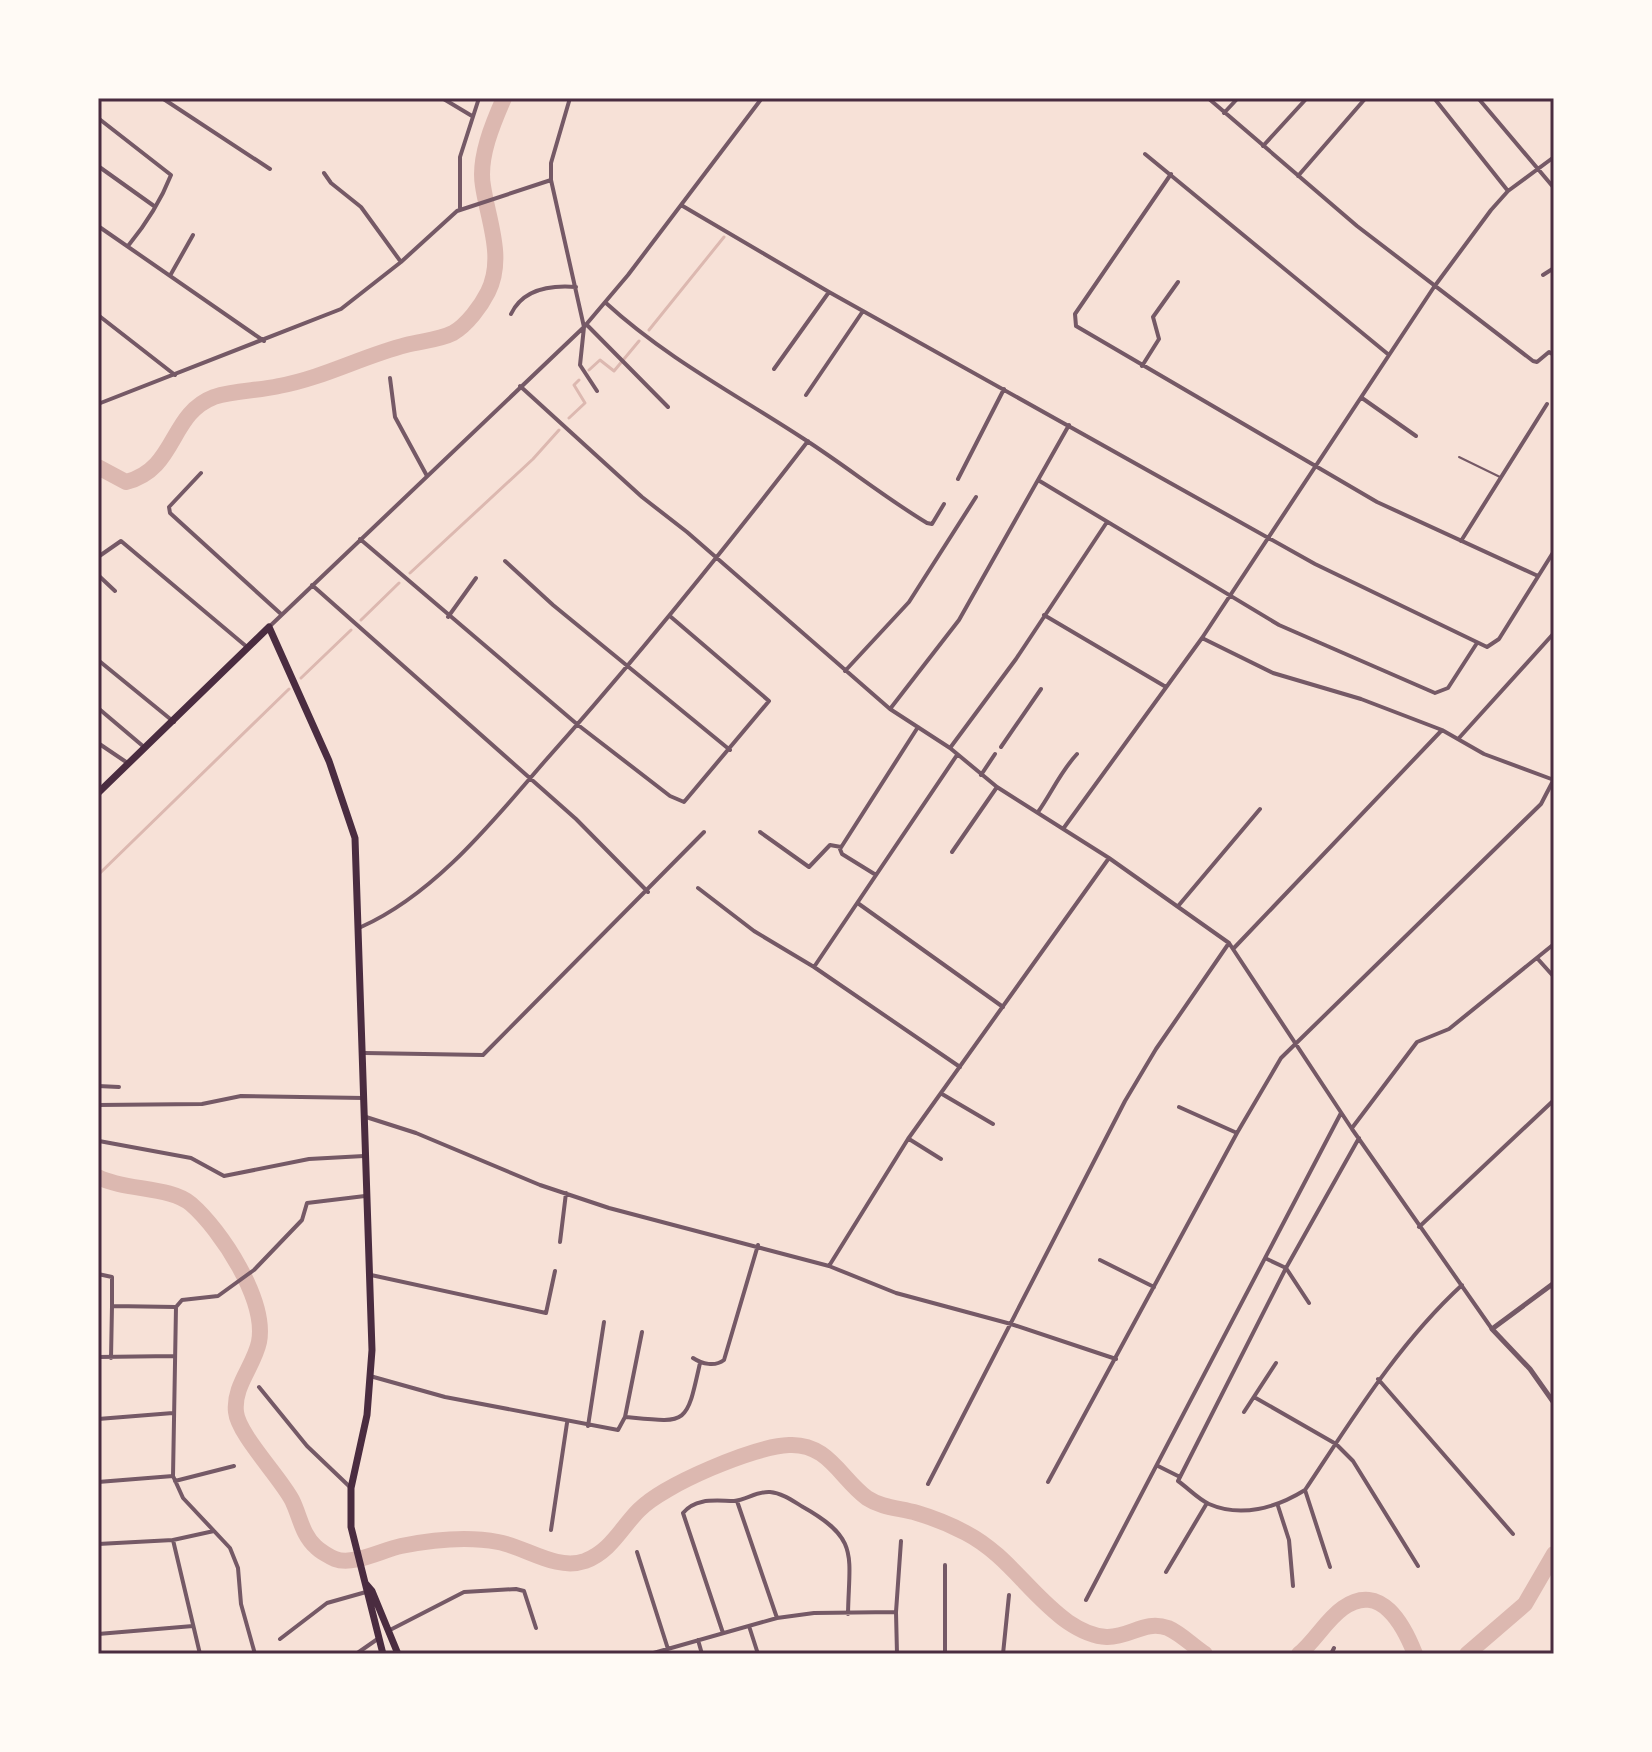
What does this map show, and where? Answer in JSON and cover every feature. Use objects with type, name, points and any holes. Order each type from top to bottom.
[{"type":"main road","points":[[98,793],[269,627],[308,711],[352,823],[361,927],[372,1350],[367,1415],[351,1488],[354,1547],[368,1589],[390,1630],[398,1654]]},
{"type":"main road","points":[[368,1589],[383,1654]]},
{"type":"street","points":[[162,98],[270,169]]},
{"type":"street","points":[[442,98],[472,116]]},
{"type":"street","points":[[461,209],[460,157],[479,98]]},
{"type":"street","points":[[570,98],[551,163],[551,180],[585,326],[580,365],[597,391]]},
{"type":"street","points":[[269,627],[585,326],[606,303],[762,98]]},
{"type":"street","points":[[1208,98],[1434,287],[1534,362],[1547,353],[1554,355]]},
{"type":"street","points":[[1224,113],[1238,98]]},
{"type":"street","points":[[1263,146],[1307,98]]},
{"type":"street","points":[[1434,98],[1508,191]]},
{"type":"street","points":[[1478,98],[1554,188]]},
{"type":"street","points":[[1298,176],[1364,100]]},
{"type":"street","points":[[98,118],[169,171],[168,181],[154,206],[152,217],[128,246]]},
{"type":"street","points":[[1145,154],[1389,355]]},
{"type":"street","points":[[1063,829],[1202,638],[1317,469],[1434,287],[1508,191],[1554,157]]},
{"type":"street","points":[[98,166],[154,206]]},
{"type":"street","points":[[324,173],[331,183],[361,207],[401,262]]},
{"type":"street","points":[[1171,174],[1073,317],[1079,328],[1317,469],[1538,576]]},
{"type":"street","points":[[100,402],[341,309],[461,209],[551,180]]},
{"type":"street","points":[[681,205],[829,292],[1269,538],[1477,643],[1489,647],[1499,639],[1554,551]]},
{"type":"street","points":[[98,226],[264,341]]},
{"type":"street","points":[[171,274],[193,235]]},
{"type":"street","points":[[1543,275],[1554,268]]},
{"type":"street","points":[[1142,366],[1159,339],[1153,317],[1178,282]]},
{"type":"street","points":[[511,314],[516,305],[541,288],[576,287]]},
{"type":"street","points":[[774,369],[829,292]]},
{"type":"street","points":[[606,303],[646,340],[808,441],[875,491],[929,524],[944,504]]},
{"type":"street","points":[[806,395],[863,311]]},
{"type":"street","points":[[98,315],[175,375]]},
{"type":"street","points":[[585,326],[668,407]]},
{"type":"street","points":[[390,378],[395,417],[427,476]]},
{"type":"street","points":[[520,386],[660,513],[717,558],[890,709],[950,748],[997,787],[1109,858],[1229,943],[1419,1227],[1492,1329],[1530,1369],[1554,1403]]},
{"type":"street","points":[[958,479],[1004,389]]},
{"type":"street","points":[[1362,398],[1416,436]]},
{"type":"street","points":[[1461,541],[1547,404]]},
{"type":"street","points":[[890,709],[959,620],[1069,425]]},
{"type":"street","points":[[361,927],[391,910],[444,867],[531,778],[671,617],[808,441]]},
{"type":"street","points":[[201,473],[169,507],[170,513],[281,614]]},
{"type":"street","points":[[1038,480],[1228,596],[1337,653],[1435,693],[1448,688],[1477,643]]},
{"type":"street","points":[[845,671],[909,602],[976,497]]},
{"type":"street","points":[[950,748],[1107,522]]},
{"type":"street","points":[[360,539],[578,725],[681,802],[688,800],[769,701],[671,617]]},
{"type":"street","points":[[98,557],[121,541],[249,648]]},
{"type":"street","points":[[505,561],[730,750]]},
{"type":"street","points":[[98,575],[115,591]]},
{"type":"street","points":[[448,617],[476,578]]},
{"type":"street","points":[[312,585],[531,778],[610,851],[648,892]]},
{"type":"street","points":[[1044,615],[1166,687]]},
{"type":"street","points":[[1459,738],[1554,633]]},
{"type":"street","points":[[1048,1482],[1237,1133],[1281,1058],[1534,811],[1554,780],[1484,754],[1442,730],[1361,699],[1286,678],[1202,638]]},
{"type":"street","points":[[98,660],[174,722]]},
{"type":"street","points":[[1001,747],[1041,689]]},
{"type":"street","points":[[98,708],[145,748]]},
{"type":"street","points":[[876,875],[842,854],[841,847],[918,727]]},
{"type":"street","points":[[1234,948],[1442,730]]},
{"type":"street","points":[[98,743],[129,764]]},
{"type":"street","points":[[981,775],[995,754]]},
{"type":"street","points":[[1038,812],[1060,781],[1064,767],[1077,754]]},
{"type":"street","points":[[814,967],[957,755]]},
{"type":"street","points":[[952,852],[997,787]]},
{"type":"street","points":[[1178,906],[1260,809]]},
{"type":"street","points":[[365,1053],[483,1055],[648,892],[704,832]]},
{"type":"street","points":[[760,832],[809,867],[829,846],[841,847]]},
{"type":"street","points":[[829,1266],[908,1139],[1109,858]]},
{"type":"street","points":[[698,888],[754,931],[814,967],[882,1017],[960,1067]]},
{"type":"street","points":[[858,903],[1003,1007]]},
{"type":"street","points":[[928,1484],[1137,1080],[1229,943]]},
{"type":"street","points":[[1352,1129],[1417,1042],[1449,1029],[1554,944]]},
{"type":"street","points":[[1537,958],[1554,977]]},
{"type":"street","points":[[98,1086],[119,1087]]},
{"type":"street","points":[[942,1094],[993,1124]]},
{"type":"street","points":[[98,1105],[202,1104],[241,1096],[366,1098]]},
{"type":"street","points":[[1419,1227],[1554,1100]]},
{"type":"street","points":[[1179,1107],[1237,1133]]},
{"type":"street","points":[[1086,1600],[1341,1113]]},
{"type":"street","points":[[366,1117],[416,1133],[540,1185],[609,1208],[829,1266],[896,1293],[1011,1324],[1116,1359]]},
{"type":"street","points":[[1359,1138],[1286,1268],[1178,1481],[1207,1503],[1242,1512],[1278,1506],[1305,1490],[1378,1379],[1425,1321],[1462,1285]]},
{"type":"street","points":[[908,1139],[941,1159]]},
{"type":"street","points":[[99,1141],[191,1158],[224,1176],[309,1159],[366,1156]]},
{"type":"street","points":[[560,1242],[567,1193]]},
{"type":"street","points":[[255,1654],[241,1604],[238,1568],[230,1548],[183,1498],[174,1478],[176,1307],[182,1300],[212,1298],[254,1270],[302,1220],[307,1203],[368,1196]]},
{"type":"street","points":[[693,1358],[700,1363],[721,1362],[726,1356],[758,1245]]},
{"type":"street","points":[[1267,1259],[1286,1268],[1309,1303]]},
{"type":"street","points":[[1100,1260],[1154,1287]]},
{"type":"street","points":[[368,1274],[546,1313],[555,1271]]},
{"type":"street","points":[[98,1274],[112,1277],[111,1358]]},
{"type":"street","points":[[1492,1329],[1554,1283]]},
{"type":"street","points":[[112,1306],[176,1307]]},
{"type":"street","points":[[588,1426],[604,1322]]},
{"type":"street","points":[[370,1376],[445,1397],[567,1423],[618,1430],[625,1417],[642,1332]]},
{"type":"street","points":[[98,1357],[175,1356]]},
{"type":"street","points":[[625,1417],[667,1421],[684,1416],[691,1408],[700,1363]]},
{"type":"street","points":[[1244,1412],[1276,1363]]},
{"type":"street","points":[[1378,1379],[1513,1534]]},
{"type":"street","points":[[259,1387],[307,1446],[351,1488]]},
{"type":"street","points":[[1254,1397],[1336,1444],[1370,1485],[1418,1566]]},
{"type":"street","points":[[98,1419],[173,1413]]},
{"type":"street","points":[[551,1530],[567,1423]]},
{"type":"street","points":[[98,1482],[174,1478],[234,1466]]},
{"type":"street","points":[[1158,1466],[1180,1477]]},
{"type":"street","points":[[1305,1490],[1330,1567]]},
{"type":"street","points":[[723,1633],[683,1513],[690,1506],[715,1499],[737,1501],[765,1492],[779,1493],[841,1533],[848,1547],[848,1614]]},
{"type":"street","points":[[737,1501],[777,1618]]},
{"type":"street","points":[[1166,1572],[1207,1503]]},
{"type":"street","points":[[1278,1506],[1289,1540],[1293,1586]]},
{"type":"street","points":[[98,1544],[173,1540],[215,1530]]},
{"type":"street","points":[[173,1540],[200,1654]]},
{"type":"street","points":[[897,1654],[896,1612],[901,1541]]},
{"type":"street","points":[[637,1552],[668,1649]]},
{"type":"street","points":[[945,1565],[945,1654]]},
{"type":"street","points":[[280,1639],[327,1603],[368,1589]]},
{"type":"street","points":[[390,1630],[464,1592],[516,1589],[524,1591],[536,1628]]},
{"type":"street","points":[[1003,1654],[1009,1595]]},
{"type":"street","points":[[650,1654],[777,1618],[896,1612]]},
{"type":"street","points":[[749,1625],[758,1654]]},
{"type":"street","points":[[98,1634],[193,1626]]},
{"type":"street","points":[[356,1654],[379,1638]]},
{"type":"street","points":[[698,1640],[702,1654]]},
{"type":"lane","points":[[1459,457],[1500,477]]},
{"type":"waterway","points":[[98,467],[126,482],[155,466],[188,416],[214,397],[295,382],[406,345],[448,335],[463,325],[482,303],[493,279],[494,239],[482,175],[491,129],[504,98]]},
{"type":"waterway","points":[[649,330],[724,237]]},
{"type":"waterway","points":[[589,370],[600,360],[614,371],[639,341]]},
{"type":"waterway","points":[[569,418],[585,403],[574,385],[579,380]]},
{"type":"waterway","points":[[410,573],[533,459],[559,430]]},
{"type":"waterway","points":[[361,620],[399,583]]},
{"type":"waterway","points":[[301,678],[351,630]]},
{"type":"waterway","points":[[98,875],[289,689]]},
{"type":"waterway","points":[[98,1177],[182,1198],[203,1216],[228,1248],[249,1287],[260,1325],[259,1342],[238,1393],[238,1421],[292,1500],[307,1537],[318,1549],[335,1559],[350,1560],[401,1546],[462,1539],[498,1542],[563,1563],[585,1561],[602,1551],[639,1510],[668,1489],[733,1459],[774,1447],[802,1446],[824,1456],[867,1498],[885,1506],[936,1519],[981,1542],[1054,1611],[1086,1632],[1114,1637],[1145,1627],[1168,1628],[1205,1654]]},
{"type":"waterway","points":[[1467,1654],[1525,1604],[1554,1554]]},
{"type":"waterway","points":[[1299,1654],[1343,1608],[1357,1601],[1369,1600],[1389,1610],[1415,1654]]}]
